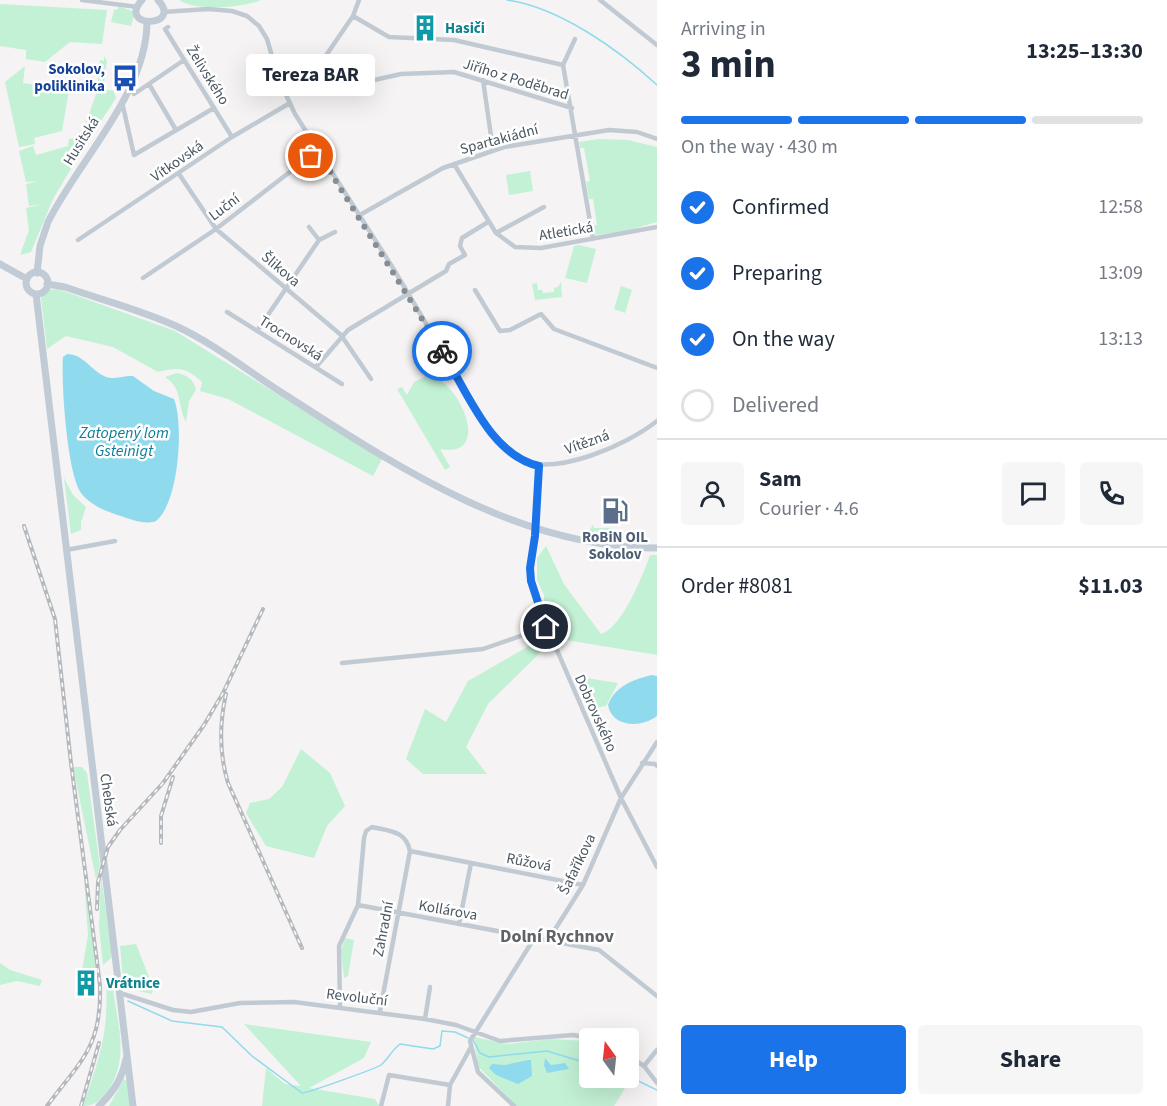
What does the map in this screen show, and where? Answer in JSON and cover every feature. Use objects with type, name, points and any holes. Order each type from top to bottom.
[{"type":"street","points":[[82,0],[140,3],[139,16],[147,23],[157,21],[163,12]]},
{"type":"street","points":[[158,0],[163,12]]},
{"type":"street","points":[[284,92],[310,77],[353,16],[359,0]]},
{"type":"street","points":[[600,0],[657,45]]},
{"type":"street","points":[[163,12],[217,9],[238,12],[252,19],[267,39],[284,92],[317,151],[493,436],[515,458],[539,466]]},
{"type":"street","points":[[353,16],[389,37],[454,40],[563,65]]},
{"type":"street","name":"Husitská","points":[[37,273],[40,246],[52,214],[122,101],[144,50],[147,23]]},
{"type":"street","name":"Želivského","points":[[168,27],[165,29],[232,137]]},
{"type":"street","points":[[575,39],[563,65],[593,239]]},
{"type":"street","points":[[134,94],[184,60]]},
{"type":"street","name":"Jiřího z Poděbrad","points":[[310,77],[369,82],[401,74],[451,72],[572,108]]},
{"type":"street","points":[[483,80],[493,150]]},
{"type":"street","points":[[149,84],[177,130]]},
{"type":"street","points":[[122,101],[134,155],[214,108]]},
{"type":"street","name":"Vítkovská","points":[[78,240],[232,137],[290,103]]},
{"type":"street","name":"Spartakiádní","points":[[358,216],[454,164],[493,150],[576,134],[626,131],[657,139]]},
{"type":"street","name":"Luční","points":[[143,278],[216,229],[317,151]]},
{"type":"street","name":"Atletická","points":[[454,164],[488,222],[496,233],[509,244],[526,249],[657,227]]},
{"type":"street","name":"Šlikova","points":[[179,174],[216,229],[341,335],[371,379]]},
{"type":"street","points":[[496,233],[544,207]]},
{"type":"street","points":[[316,367],[341,335],[446,271],[449,264],[465,255],[460,241],[488,222]]},
{"type":"street","points":[[309,227],[318,240]]},
{"type":"street","points":[[257,331],[318,240],[335,232]]},
{"type":"street","points":[[0,264],[27,279]]},
{"type":"street","points":[[37,273],[45,276],[47,284],[44,291],[36,294],[28,290],[27,279],[37,273]]},
{"type":"street","points":[[47,284],[65,287],[176,326],[396,465],[463,500],[534,527],[578,538],[657,548]]},
{"type":"street","points":[[475,290],[500,331],[510,330],[533,316],[541,314],[554,329],[657,368]]},
{"type":"street","name":"Chebská","points":[[36,294],[133,1106]]},
{"type":"street","name":"Trocnovská","points":[[227,312],[342,384]]},
{"type":"street","name":"Vítězná","points":[[539,466],[568,462],[599,451],[633,436],[657,421]]},
{"type":"street","name":"Dobrovského","points":[[539,466],[531,581],[546,627],[621,798],[657,867]]},
{"type":"street","points":[[66,550],[115,541]]},
{"type":"street","points":[[342,663],[483,649],[546,627]]},
{"type":"street","name":"Šafaříkova","points":[[549,939],[583,885],[621,798],[657,742]]},
{"type":"street","points":[[642,763],[657,766]]},
{"type":"street","points":[[340,1006],[339,946],[358,905],[366,831],[372,827],[402,835],[408,842],[410,851]]},
{"type":"street","name":"Růžová","points":[[410,851],[583,885]]},
{"type":"street","name":"Zahradní","points":[[380,1011],[410,851]]},
{"type":"street","points":[[459,924],[471,863]]},
{"type":"street","name":"Kollárova","points":[[358,905],[599,950],[657,996]]},
{"type":"street","points":[[514,1106],[478,1072],[471,1047],[472,1037],[536,937]]},
{"type":"street","points":[[425,1018],[430,987]]},
{"type":"street","name":"Revoluční","points":[[120,993],[173,1010],[191,1012],[240,1003],[294,1002],[380,1011],[456,1025],[472,1037],[500,1041],[579,1036]]},
{"type":"street","points":[[448,1106],[450,1085],[471,1047]]},
{"type":"street","points":[[644,1066],[657,1050]]},
{"type":"street","points":[[99,1106],[113,1091],[122,1076],[127,1053]]},
{"type":"street","points":[[639,1063],[657,1083]]},
{"type":"street","points":[[381,1106],[389,1075],[450,1085]]},
{"type":"green space","points":[[179,0],[261,0],[243,5],[207,7],[186,4]]},
{"type":"green space","points":[[0,4],[107,10],[102,44],[70,42],[45,62],[26,59],[26,50],[0,46]]},
{"type":"green space","points":[[118,6],[135,12],[131,26],[111,22],[114,10],[118,9]]},
{"type":"green space","points":[[104,56],[107,61],[103,89],[114,91],[116,98],[86,144],[80,140],[97,91],[100,60],[104,61]]},
{"type":"green space","points":[[25,66],[23,83],[69,90],[62,131],[34,138],[35,144],[19,147],[5,82]]},
{"type":"green space","points":[[74,138],[85,145],[53,199],[31,252],[20,255],[29,230],[26,208],[43,204],[29,206],[26,184],[38,181],[26,182],[19,151],[33,146],[36,155],[68,146],[69,139]]},
{"type":"green space","points":[[599,139],[628,140],[657,147],[657,222],[626,231],[595,235],[593,226],[597,225],[593,199],[589,199],[586,182],[590,181],[584,148],[580,148],[579,142]]},
{"type":"green space","points":[[530,171],[533,191],[509,195],[506,175]]},
{"type":"green space","points":[[574,246],[596,249],[587,283],[565,278]]},
{"type":"green space","points":[[561,282],[562,297],[535,300],[532,284],[537,283],[538,290],[542,290],[543,293],[554,292],[554,288],[558,287]]},
{"type":"green space","points":[[621,286],[632,290],[625,313],[614,309]]},
{"type":"green space","points":[[58,289],[175,331],[382,459],[373,476],[228,399],[200,391],[202,382],[186,371],[171,369],[158,372],[113,347],[66,336],[47,349],[41,297],[49,290]]},
{"type":"green space","points":[[177,373],[190,378],[196,390],[189,401],[186,422],[175,386],[165,377]]},
{"type":"green space","points":[[426,376],[438,379],[449,389],[466,416],[468,430],[466,442],[457,449],[440,449],[450,467],[445,470],[397,389],[402,387],[407,395],[414,382]]},
{"type":"green space","points":[[64,478],[73,495],[86,507],[81,530],[71,534]]},
{"type":"green space","points":[[593,525],[594,528],[612,528],[612,533],[625,537],[625,539],[587,534]]},
{"type":"green space","points":[[546,546],[564,584],[601,634],[617,622],[637,587],[650,555],[657,555],[657,655],[554,638],[544,608],[544,595],[537,580],[537,558]]},
{"type":"green space","points":[[543,638],[547,646],[488,704],[466,747],[487,774],[423,774],[406,759],[425,709],[446,722],[468,681]]},
{"type":"green space","points":[[586,678],[618,683],[606,706],[590,709],[579,680]]},
{"type":"green space","points":[[301,749],[330,773],[345,806],[327,826],[314,858],[266,846],[246,813],[250,803],[269,799],[282,787]]},
{"type":"green space","points":[[73,767],[82,767],[87,773],[100,866],[96,879]]},
{"type":"green space","points":[[101,876],[112,953],[111,958],[103,965],[99,926]]},
{"type":"green space","points":[[84,879],[97,969],[85,975],[82,971],[88,935]]},
{"type":"green space","points":[[345,938],[354,940],[348,976],[344,978],[341,951]]},
{"type":"green space","points":[[136,944],[153,987],[152,994],[124,988],[120,946]]},
{"type":"green space","points":[[0,963],[10,970],[42,980],[40,986],[17,981],[0,985]]},
{"type":"green space","points":[[112,982],[120,1039],[118,1067],[114,1080],[99,1101],[83,1106],[102,1046],[106,1017],[106,983]]},
{"type":"green space","points":[[244,1024],[371,1042],[364,1058],[309,1088],[375,1099],[379,1106],[262,1106],[266,1068],[285,1084],[301,1086]]},
{"type":"green space","points":[[474,1037],[507,1044],[550,1039],[579,1040],[579,1088],[625,1088],[614,1106],[516,1106],[478,1066]]},
{"type":"green space","points":[[124,1079],[127,1081],[131,1106],[109,1106]]},
{"type":"water","name":"Zatopený lom Gsteinigt","points":[[67,354],[82,359],[104,376],[111,378],[133,376],[154,391],[174,399],[179,426],[177,463],[170,498],[164,512],[156,521],[138,522],[110,512],[94,504],[81,493],[72,467],[66,427],[63,357]]},
{"type":"water","points":[[652,675],[657,676],[657,716],[644,723],[636,724],[621,722],[615,718],[608,705],[615,693],[632,681]]},
{"type":"water","points":[[545,1058],[551,1065],[565,1063],[569,1069],[547,1073],[544,1065]]},
{"type":"water","points":[[531,1060],[532,1076],[518,1084],[496,1075],[489,1068],[492,1064],[505,1065]]},
{"type":"waterway","points":[[507,0],[547,11],[587,32],[625,58],[657,85]]},
{"type":"waterway","points":[[128,1001],[172,1021],[222,1027],[252,1056],[302,1093],[381,1065],[400,1044],[433,1049],[440,1046],[442,1031],[455,1032],[468,1038]]},
{"type":"waterway","points":[[473,1040],[480,1053],[489,1057],[547,1051],[579,1061]]},
{"type":"waterway","points":[[639,1081],[657,1090]]},
{"type":"railway","points":[[24,526],[55,619],[100,985],[100,1006],[93,1038],[79,1064],[47,1106]]},
{"type":"railway","points":[[97,909],[98,882],[108,847],[120,830],[163,783],[204,725],[223,693],[263,609]]},
{"type":"railway","points":[[226,694],[221,739],[228,783],[302,948]]},
{"type":"railway","points":[[161,843],[161,816],[173,777]]},
{"type":"railway","points":[[81,1106],[99,1043]]},
{"type":"way so far","points":[[311,156],[317,151],[393,268],[442,351]]},
{"type":"place","name":"Hasiči","points":[[425,28]]},
{"type":"place","name":"Sokolov, poliklinika","points":[[125,78]]},
{"type":"place","name":"Tereza BAR","points":[[311,156]]},
{"type":"place","name":"RoBiN OIL Sokolov","points":[[615,511]]},
{"type":"place","name":"Vrátnice","points":[[86,983]]},
{"type":"district","name":"Dolní Rychnov","points":[[557,936]]},
{"type":"route","points":[[442,351],[493,436],[502,447],[515,458],[539,466],[535,536],[530,568],[537,604],[546,627]]}]
